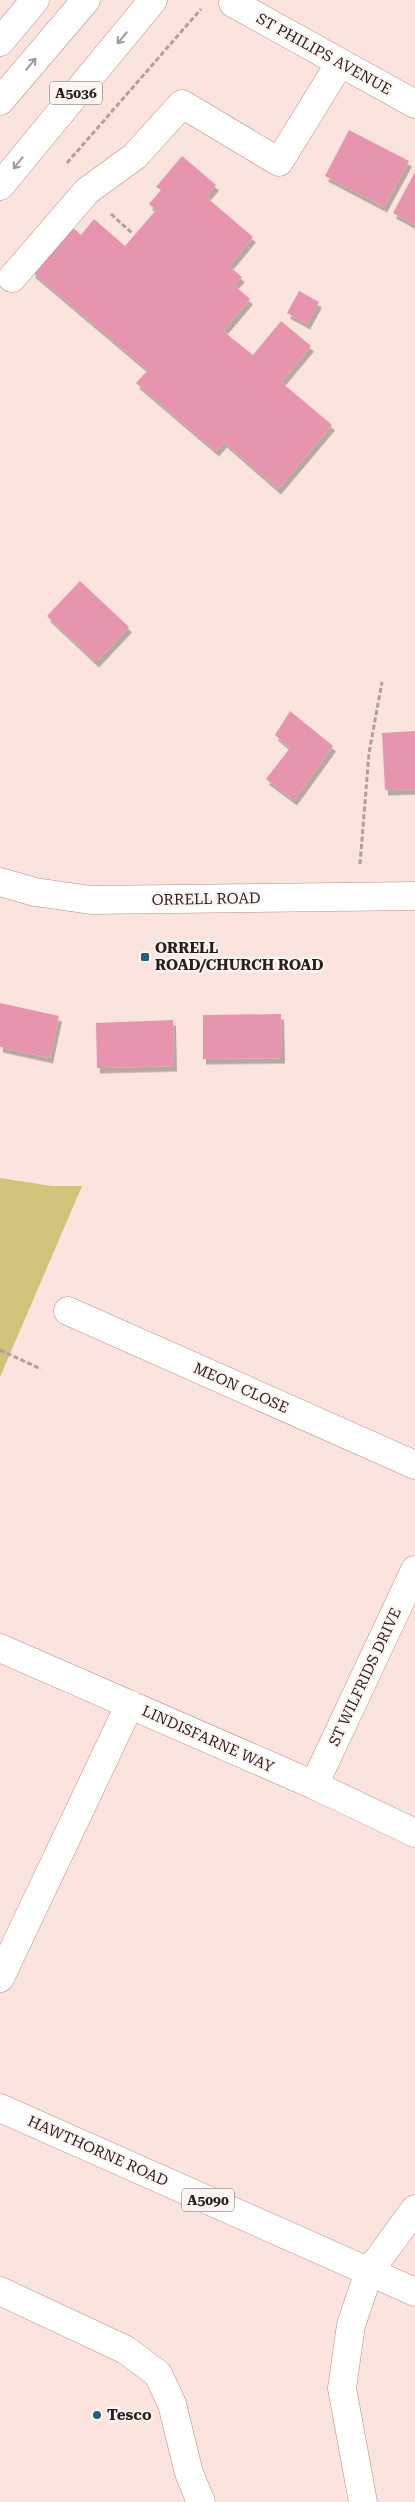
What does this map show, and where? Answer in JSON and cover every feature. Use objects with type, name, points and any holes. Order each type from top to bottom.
[{"type":"main road","points":[[0,42],[35,0]]},
{"type":"main road","points":[[0,101],[86,0]]},
{"type":"main road","name":"A5036","points":[[0,186],[153,0]]},
{"type":"main road","name":"ST PHILIPS AVENUE","points":[[233,3],[415,104]]},
{"type":"main road","points":[[12,278],[87,191],[135,156],[182,104],[279,162],[340,63]]},
{"type":"main road","name":"ORRELL ROAD","points":[[0,882],[35,892],[91,900],[415,896]]},
{"type":"main road","name":"MEON CLOSE","points":[[68,1311],[415,1465]]},
{"type":"main road","name":"ST WILFRIDS DRIVE","points":[[314,1785],[415,1570]]},
{"type":"main road","name":"LINDISFARNE WAY","points":[[0,1648],[314,1785],[415,1834]]},
{"type":"main road","points":[[0,1978],[130,1704]]},
{"type":"main road","name":"HAWTHORNE ROAD","points":[[0,2108],[415,2292]]},
{"type":"main road","points":[[363,2502],[342,2388],[351,2325],[369,2272],[415,2209]]},
{"type":"main road","points":[[0,2291],[126,2350],[158,2374],[172,2404],[189,2473],[201,2502]]},
{"type":"path","points":[[62,168],[202,7]]},
{"type":"path","points":[[361,897],[360,861],[369,752],[382,682]]},
{"type":"path","points":[[0,1350],[41,1369]]},
{"type":"shaded area","points":[[0,1178],[52,1186],[82,1186],[0,1377]]},
{"type":"building","points":[[349,130],[409,161],[384,207],[325,176]]},
{"type":"building","points":[[182,156],[216,185],[206,197],[253,237],[229,266],[242,277],[234,285],[250,299],[223,331],[253,355],[281,321],[311,346],[281,382],[332,425],[278,489],[224,442],[216,451],[136,383],[148,370],[32,272],[71,226],[81,235],[94,219],[125,246],[156,210],[149,204],[161,190],[156,187]]},
{"type":"building","points":[[415,172],[415,225],[393,213]]},
{"type":"building","points":[[299,291],[319,302],[307,324],[287,313]]},
{"type":"building","points":[[80,581],[129,627],[96,662],[47,616]]},
{"type":"building","points":[[290,711],[333,746],[294,800],[266,779],[290,748],[275,735]]},
{"type":"building","points":[[415,731],[415,789],[385,790],[382,733]]},
{"type":"building","points":[[0,1003],[59,1016],[50,1058],[0,1047]]},
{"type":"building","points":[[281,1014],[282,1058],[203,1059],[203,1015]]},
{"type":"building","points":[[173,1020],[174,1066],[97,1068],[96,1023]]},
{"type":"place","name":"ORRELL ROAD/CHURCH ROAD","points":[[145,957]]},
{"type":"place","name":"Tesco","points":[[97,2415]]}]
